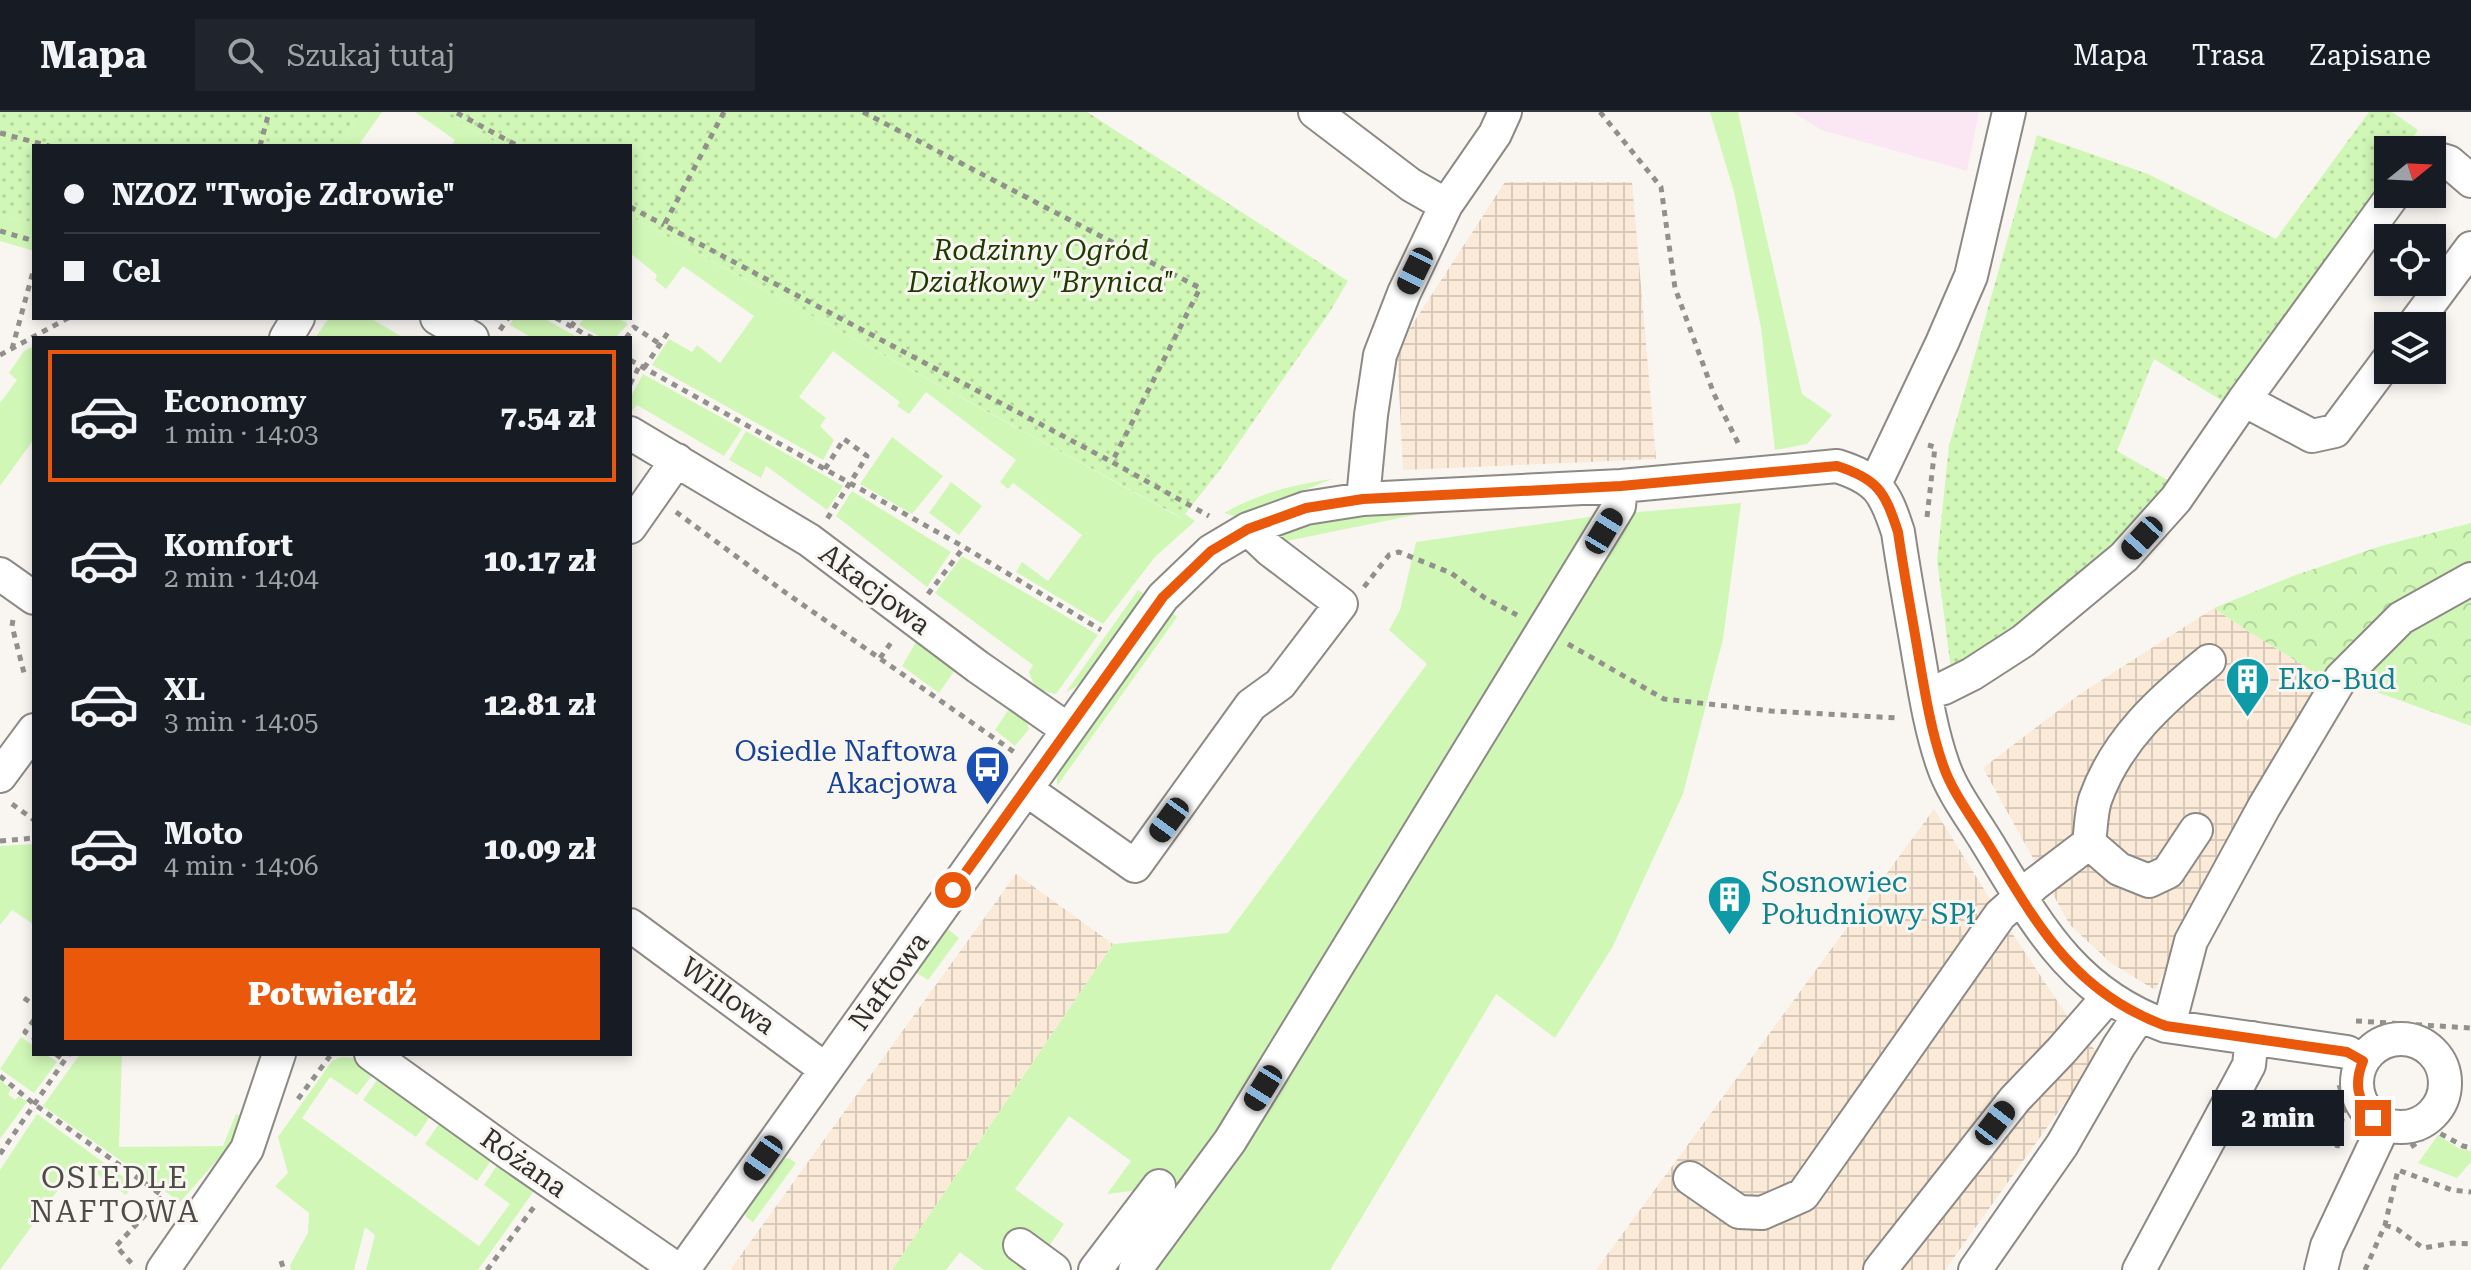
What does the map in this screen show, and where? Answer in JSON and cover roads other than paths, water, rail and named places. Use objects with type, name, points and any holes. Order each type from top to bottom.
[{"type":"street","points":[[1315,112],[1411,185],[1446,205]]},
{"type":"street","points":[[1363,499],[1380,355],[1404,293],[1446,205],[1495,134],[1505,112]]},
{"type":"street","points":[[2001,115],[1971,276],[1875,484],[1890,507],[1898,532],[1918,705],[1943,766],[2020,897],[2048,940],[2080,975],[2107,998],[2152,1021],[2347,1052],[2363,1061]]},
{"type":"street","points":[[2446,161],[2471,181]]},
{"type":"street","points":[[1918,705],[2023,641],[2124,557],[2176,499],[2384,208]]},
{"type":"street","points":[[2423,312],[2471,248]]},
{"type":"street","points":[[440,320],[468,336]]},
{"type":"street","points":[[2244,400],[2312,436],[2335,431],[2374,379]]},
{"type":"street","name":"Akacjowa","points":[[632,434],[809,540],[978,667],[1067,729]]},
{"type":"street","points":[[632,524],[677,460]]},
{"type":"street","name":"Naftowa","points":[[681,1270],[894,977],[1163,597],[1211,551],[1248,529],[1306,508],[1363,499],[1621,486],[1837,466],[1858,473],[1875,484]]},
{"type":"street","points":[[1135,1270],[1230,1141],[1255,1101],[1619,506],[1621,486]]},
{"type":"street","points":[[1027,790],[1135,866],[1251,705],[1280,684],[1341,604],[1270,550],[1248,529]]},
{"type":"street","points":[[1975,1270],[2152,1021],[2173,1010],[2191,941],[2264,807],[2341,678],[2401,618],[2471,579]]},
{"type":"street","points":[[1690,1178],[1739,1212],[1762,1213],[1803,1195],[2000,915],[2089,843],[2094,803],[2108,768],[2144,717],[2209,661]]},
{"type":"street","points":[[4,789],[32,734]]},
{"type":"street","points":[[2089,843],[2119,869],[2149,881],[2168,872],[2196,830]]},
{"type":"street","name":"Willowa","points":[[632,926],[825,1069]]},
{"type":"street","points":[[1880,1270],[2015,1099],[2107,998]]},
{"type":"street","points":[[2139,1270],[2249,1065],[2252,1038]]},
{"type":"street","points":[[2408,1039],[2428,1048],[2458,1074],[2446,1083],[2443,1100],[2433,1115],[2410,1127],[2384,1125],[2373,1118],[2359,1097],[2358,1072],[2363,1061],[2378,1045],[2388,1041],[2408,1039]]},
{"type":"street","points":[[163,1270],[247,1149],[278,1056]]},
{"type":"street","name":"Różana","points":[[374,1056],[681,1270]]},
{"type":"street","points":[[2321,1270],[2327,1246],[2384,1125]]},
{"type":"street","points":[[1095,1270],[1159,1186]]},
{"type":"street","points":[[1020,1245],[1054,1270]]},
{"type":"place","name":"Eko-Bud","points":[[2247,718]]},
{"type":"place","name":"Osiedle Naftowa Akacjowa","points":[[988,806]]},
{"type":"place","name":"Sosnowiec Południowy SPł","points":[[1730,937]]},
{"type":"district","name":"OSIEDLE NAFTOWA","points":[[115,1194]]},
{"type":"park label","name":"Rodzinny Ogród Działkowy \"Brynica\"","points":[[1041,266]]}]
